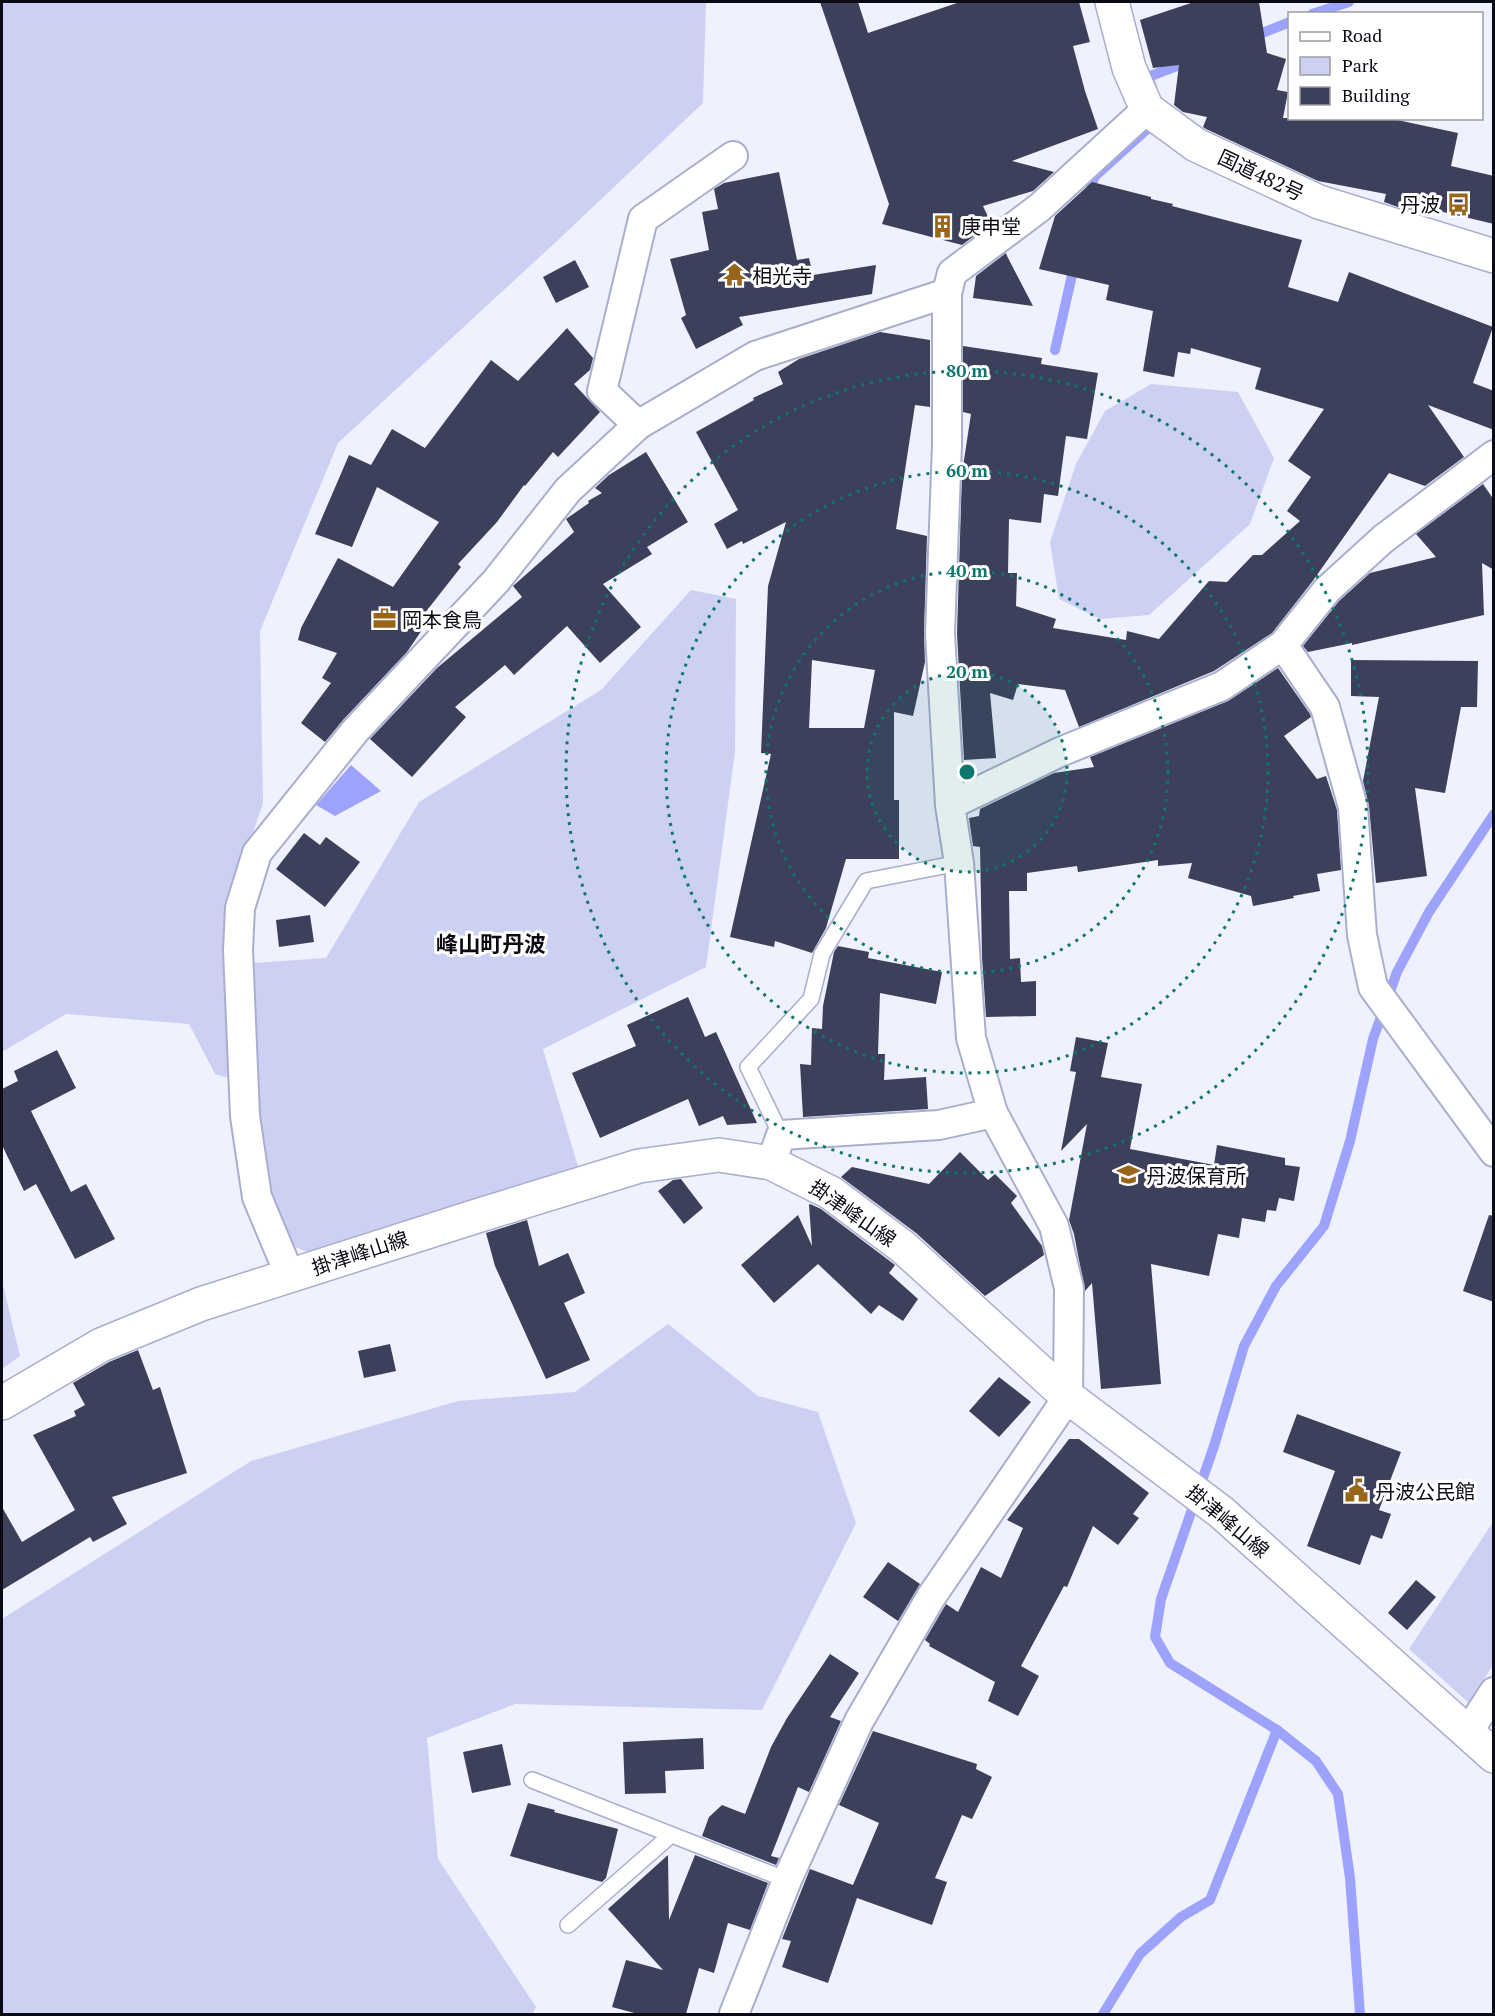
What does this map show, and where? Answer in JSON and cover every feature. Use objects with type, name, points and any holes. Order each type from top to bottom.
[{"type":"main road","name":"国道482号","points":[[1112,2],[1129,68],[1147,109],[1196,145],[1319,202],[1494,256]]},
{"type":"main road","name":"掛津峰山線","points":[[2,1403],[102,1345],[201,1304],[639,1166],[776,1149],[903,1247],[1068,1397],[1221,1512],[1494,1756]]},
{"type":"street","points":[[734,2014],[787,1880],[859,1721],[931,1597],[1068,1397],[1069,1287],[1054,1226],[993,1113],[971,1038],[959,863],[950,805],[940,634],[947,446],[947,292],[952,273],[1038,208],[1147,109]]},
{"type":"street","points":[[638,425],[602,391],[643,219],[734,156]]},
{"type":"street","points":[[290,1276],[257,1197],[245,1116],[238,950],[240,908],[257,853],[355,731],[496,581],[568,490],[638,425],[756,356],[947,292]]},
{"type":"street","points":[[950,805],[1060,752],[1222,686],[1283,645],[1327,590],[1383,540],[1494,455]]},
{"type":"street","points":[[1283,645],[1325,706],[1353,807],[1362,936],[1373,987],[1494,1152]]},
{"type":"street","points":[[776,1149],[939,1125],[993,1113]]},
{"type":"street","points":[[1468,1732],[1494,1692]]},
{"type":"lane","points":[[776,1149],[748,1066],[811,999],[822,954],[866,880],[959,863]]},
{"type":"lane","points":[[532,1780],[787,1880]]},
{"type":"lane","points":[[568,1925],[670,1834]]},
{"type":"green space","points":[[2,2],[706,2],[703,103],[338,443],[260,631],[263,803],[228,907],[232,1079],[215,1074],[189,1024],[66,1014],[2,1052]]},
{"type":"green space","points":[[1151,384],[1238,392],[1274,458],[1250,524],[1149,615],[1100,619],[1059,599],[1050,542],[1076,464],[1105,411]]},
{"type":"green space","points":[[691,590],[736,599],[735,752],[706,967],[543,1049],[580,1173],[315,1255],[293,1246],[266,1197],[258,1118],[254,963],[326,958],[419,802],[601,690]]},
{"type":"green space","points":[[2,1281],[20,1356],[2,1369]]},
{"type":"green space","points":[[668,1324],[758,1396],[818,1412],[856,1523],[762,1710],[515,1704],[427,1738],[438,1859],[536,2007],[532,2014],[2,2014],[2,1619],[251,1461],[458,1401],[575,1392]]},
{"type":"green space","points":[[1493,1522],[1493,1665],[1469,1703],[1409,1649]]},
{"type":"water","points":[[351,765],[381,791],[335,816],[316,805]]},
{"type":"building","points":[[820,2],[858,2],[868,33],[960,2],[1079,2],[1090,42],[1073,46],[1098,129],[1012,161],[1054,172],[1033,191],[983,206],[991,223],[962,245],[882,224],[889,204]]},
{"type":"building","points":[[1194,2],[1259,2],[1267,53],[1286,59],[1277,90],[1288,92],[1283,118],[1288,118],[1288,120],[1397,120],[1458,133],[1451,166],[1494,176],[1494,224],[1418,206],[1417,211],[1398,207],[1384,202],[1386,194],[1318,181],[1206,129],[1203,127],[1207,117],[1183,112],[1174,105],[1179,65],[1153,68],[1140,20]]},
{"type":"building","points":[[779,172],[797,260],[809,258],[813,275],[876,265],[872,294],[739,317],[743,325],[696,349],[681,318],[686,315],[670,259],[709,250],[702,212],[718,209],[714,189],[724,183]]},
{"type":"building","points":[[1092,182],[1151,197],[1151,199],[1173,204],[1172,206],[1302,240],[1288,287],[1338,302],[1349,272],[1493,327],[1473,383],[1494,391],[1494,430],[1428,405],[1464,457],[1425,486],[1389,473],[1312,582],[1272,633],[1214,671],[1079,727],[1065,690],[1018,684],[1013,700],[990,693],[996,758],[964,760],[957,634],[962,473],[971,414],[963,412],[963,346],[1042,358],[1041,364],[1098,373],[1087,439],[1066,436],[1058,496],[1044,494],[1041,523],[1009,519],[1008,573],[1017,573],[1016,606],[1056,619],[1053,628],[1126,640],[1127,631],[1159,639],[1209,581],[1227,582],[1253,555],[1262,555],[1300,521],[1287,511],[1311,477],[1288,461],[1324,409],[1255,389],[1261,368],[1191,348],[1190,354],[1178,352],[1174,377],[1143,371],[1153,311],[1106,300],[1109,285],[1039,269],[1055,216]]},
{"type":"building","points":[[1006,253],[1033,306],[973,298],[976,276]]},
{"type":"building","points":[[575,260],[589,287],[556,303],[543,277]]},
{"type":"building","points":[[567,328],[593,358],[590,370],[574,384],[600,412],[558,457],[553,452],[524,485],[497,522],[458,564],[461,567],[417,623],[422,630],[407,652],[325,742],[301,723],[331,683],[322,678],[337,653],[298,640],[301,628],[338,558],[393,587],[439,522],[377,487],[352,547],[315,534],[349,455],[371,465],[392,429],[425,448],[491,360],[518,381]]},
{"type":"building","points":[[880,332],[930,340],[930,407],[915,405],[896,529],[927,536],[925,662],[913,716],[894,712],[894,800],[899,800],[899,859],[846,859],[826,928],[812,953],[775,941],[774,947],[730,937],[771,754],[761,753],[768,586],[786,522],[743,544],[742,541],[727,549],[714,524],[738,510],[696,432],[754,400],[753,398],[783,384],[778,372],[799,359]],"holes":[[[812,660],[875,670],[864,728],[809,728]]]},
{"type":"building","points":[[646,452],[688,522],[647,547],[652,554],[603,584],[641,627],[600,663],[567,626],[514,675],[505,665],[455,707],[466,717],[412,777],[370,739],[437,668],[522,597],[513,586],[574,532],[566,519],[602,493],[595,488],[609,475]]},
{"type":"building","points":[[1483,484],[1494,500],[1494,570],[1482,563],[1484,615],[1352,645],[1352,643],[1308,652],[1303,646],[1339,601],[1370,573],[1436,557],[1416,534]]},
{"type":"building","points":[[1351,660],[1478,661],[1477,707],[1461,707],[1445,793],[1415,788],[1427,876],[1376,883],[1369,806],[1363,781],[1379,697],[1351,696]]},
{"type":"building","points":[[1278,668],[1311,717],[1284,736],[1317,779],[1326,776],[1337,810],[1341,870],[1317,874],[1320,891],[1253,906],[1251,896],[1188,878],[1192,863],[1158,866],[1158,860],[1078,872],[1077,866],[1027,873],[1027,891],[1009,891],[1010,959],[1020,958],[1021,982],[1036,981],[1036,1016],[986,1017],[982,957],[980,847],[973,846],[969,818],[979,816],[980,809],[1054,773],[1094,767],[1090,757],[1228,701]]},
{"type":"building","points":[[304,833],[320,845],[326,837],[360,862],[325,907],[276,869]]},
{"type":"building","points":[[310,915],[314,942],[279,947],[276,920]]},
{"type":"building","points":[[838,946],[869,952],[868,958],[942,972],[936,1004],[880,993],[878,1054],[885,1054],[884,1080],[926,1077],[928,1109],[803,1117],[800,1064],[811,1065],[812,1028],[822,1029],[823,1006],[834,952]]},
{"type":"building","points":[[688,997],[705,1037],[716,1032],[757,1123],[727,1125],[723,1116],[699,1126],[688,1099],[600,1138],[572,1073],[636,1046],[627,1025]]},
{"type":"building","points":[[1076,1037],[1108,1043],[1101,1077],[1142,1084],[1130,1149],[1214,1165],[1217,1145],[1285,1158],[1285,1165],[1300,1167],[1294,1201],[1279,1198],[1276,1211],[1267,1210],[1265,1222],[1242,1218],[1239,1238],[1218,1234],[1209,1276],[1151,1264],[1161,1384],[1101,1389],[1092,1283],[1085,1291],[1069,1220],[1087,1124],[1061,1151],[1076,1072],[1070,1071]]},
{"type":"building","points":[[57,1050],[76,1088],[31,1111],[71,1192],[86,1184],[115,1239],[75,1259],[36,1184],[24,1191],[2,1145],[2,1089],[18,1081],[14,1071]]},
{"type":"building","points":[[960,1152],[988,1180],[995,1174],[1017,1196],[1011,1203],[1042,1246],[1044,1255],[985,1296],[916,1233],[841,1177],[852,1167],[929,1184]]},
{"type":"building","points":[[681,1179],[703,1208],[684,1224],[658,1191],[673,1180]]},
{"type":"building","points":[[810,1204],[821,1209],[895,1265],[889,1273],[918,1299],[903,1321],[879,1305],[871,1314],[818,1264],[774,1303],[741,1265],[798,1215],[812,1246]]},
{"type":"building","points":[[1489,1215],[1494,1216],[1494,1302],[1463,1291]]},
{"type":"building","points":[[527,1220],[539,1266],[568,1253],[585,1293],[564,1303],[590,1360],[546,1379],[495,1266],[486,1233]]},
{"type":"building","points":[[390,1344],[396,1371],[364,1378],[358,1351]]},
{"type":"building","points":[[138,1350],[153,1390],[160,1387],[187,1473],[112,1497],[127,1524],[93,1542],[90,1537],[2,1590],[2,1507],[22,1542],[75,1510],[33,1435],[76,1416],[74,1411],[85,1405],[73,1383],[109,1362]]},
{"type":"building","points":[[999,1377],[1031,1402],[999,1437],[969,1411]]},
{"type":"building","name":"丹波公民館","points":[[1297,1414],[1401,1452],[1379,1510],[1391,1514],[1382,1539],[1371,1535],[1360,1565],[1307,1546],[1335,1471],[1283,1452]]},
{"type":"building","points":[[1069,1439],[1079,1439],[1149,1493],[1133,1514],[1139,1518],[1118,1545],[1093,1526],[1067,1587],[1064,1586],[1021,1666],[1039,1676],[1018,1716],[988,1701],[995,1682],[929,1646],[930,1644],[925,1640],[946,1604],[958,1612],[981,1567],[1001,1578],[1023,1528],[1007,1520]]},
{"type":"building","points":[[888,1562],[920,1584],[898,1621],[863,1597]]},
{"type":"building","points":[[1416,1580],[1436,1597],[1407,1630],[1388,1613]]},
{"type":"building","points":[[830,1654],[859,1673],[830,1717],[841,1721],[809,1792],[798,1787],[771,1856],[779,1858],[776,1865],[702,1836],[709,1817],[722,1805],[745,1814],[771,1747],[787,1718]]},
{"type":"building","points":[[873,1731],[977,1764],[976,1769],[992,1777],[972,1819],[962,1815],[935,1878],[947,1882],[932,1925],[857,1898],[828,1983],[782,1967],[791,1941],[782,1939],[810,1869],[853,1885],[879,1823],[839,1805]]},
{"type":"building","points":[[703,1738],[704,1769],[665,1771],[666,1793],[625,1794],[623,1742]]},
{"type":"building","points":[[502,1744],[511,1785],[472,1793],[463,1752]]},
{"type":"building","points":[[528,1803],[618,1829],[606,1878],[602,1882],[510,1856]]},
{"type":"building","points":[[668,1855],[669,1920],[695,1855],[768,1883],[750,1930],[728,1923],[714,1973],[699,1968],[686,2014],[638,2014],[612,2007],[626,1960],[663,1970],[608,1909]]},
{"type":"waterway","points":[[1318,12],[1349,2]]},
{"type":"waterway","points":[[1252,37],[1288,23]]},
{"type":"waterway","points":[[1152,87],[1148,77],[1190,61]]},
{"type":"waterway","points":[[1090,194],[1094,177],[1156,121]]},
{"type":"waterway","points":[[1055,350],[1075,262]]},
{"type":"waterway","points":[[1360,2014],[1350,1878],[1338,1794],[1316,1761],[1277,1730],[1170,1663],[1155,1637],[1161,1599],[1214,1446],[1244,1346],[1276,1286],[1324,1226],[1350,1141],[1373,1039],[1397,972],[1429,912],[1494,814]]},
{"type":"waterway","points":[[1103,2014],[1140,1954],[1181,1917],[1210,1900],[1277,1730]]},
{"type":"place","name":"丹波","points":[[1458,204]]},
{"type":"place","name":"庚申堂","points":[[943,226]]},
{"type":"place","name":"相光寺","points":[[734,275]]},
{"type":"place","name":"岡本食鳥","points":[[384,619]]},
{"type":"place","name":"丹波保育所","points":[[1128,1175]]},
{"type":"place","name":"丹波公民館","points":[[1357,1491]]},
{"type":"district","name":"峰山町丹波","points":[[491,943]]}]
